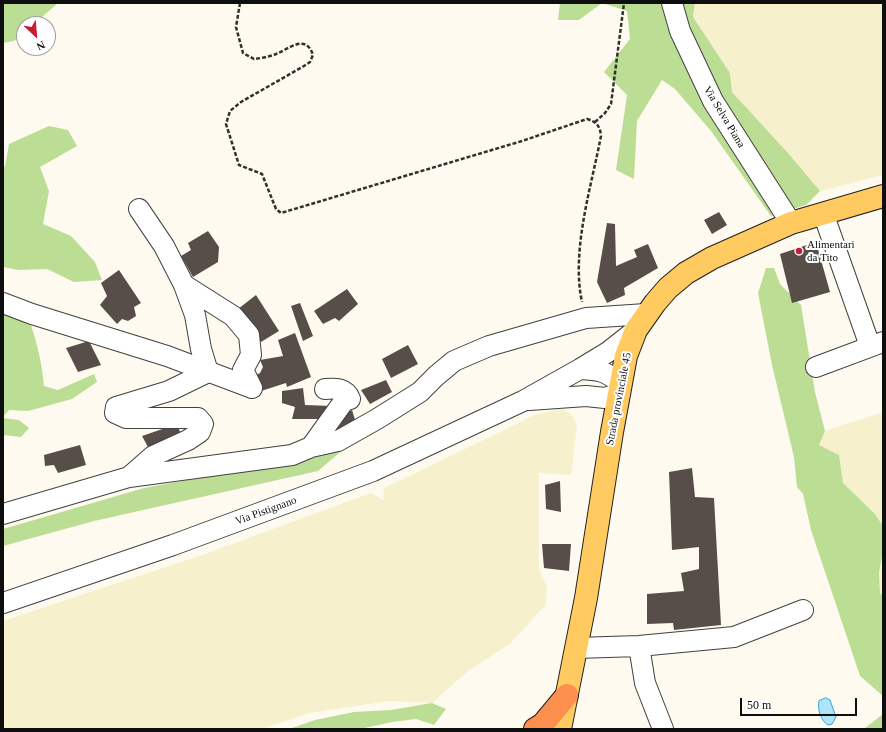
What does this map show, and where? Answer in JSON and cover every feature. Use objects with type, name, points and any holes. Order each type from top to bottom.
[{"type":"highway","points":[[535,729],[543,724],[567,695]]},
{"type":"main road","name":"Strada provinciale 45","points":[[560,729],[586,598],[612,432],[626,356],[641,322],[668,288],[686,273],[712,258],[791,223],[883,196]]},
{"type":"street","name":"Via Selva Piana","points":[[672,3],[680,31],[713,101],[791,223]]},
{"type":"street","points":[[139,209],[164,246],[184,284],[195,315],[201,349],[208,372]]},
{"type":"street","points":[[816,367],[876,344],[823,213]]},
{"type":"street","points":[[3,303],[32,314],[167,356],[252,388],[243,370],[251,355],[249,335],[233,316],[184,284]]},
{"type":"street","points":[[3,514],[129,477],[292,455],[311,447],[338,441],[420,392],[454,361],[489,346],[586,318],[641,322]]},
{"type":"street","name":"Via Pistignano","points":[[3,603],[173,545],[373,471],[522,401],[580,369],[608,352],[641,322]]},
{"type":"street","points":[[522,401],[586,396],[605,398],[620,388],[607,372],[597,369],[580,369]]},
{"type":"street","points":[[129,477],[153,456],[188,440],[200,432],[202,424],[198,418],[126,418],[115,413],[116,407],[169,391],[208,372]]},
{"type":"street","points":[[311,447],[344,401],[350,399],[348,393],[344,390],[334,388],[325,389]]},
{"type":"street","points":[[586,396],[596,404],[604,414],[612,432]]},
{"type":"street","points":[[576,648],[639,646],[734,637],[803,610]]},
{"type":"street","points":[[639,646],[645,684],[663,729]]},
{"type":"path","points":[[240,3],[236,27],[243,53],[254,59],[275,55],[298,44],[305,44],[311,48],[313,55],[310,62],[304,66],[241,102],[230,111],[226,124],[239,165],[262,174],[276,208],[281,213],[587,120],[595,122],[600,128],[601,136],[585,215],[578,270],[580,294],[586,318]]},
{"type":"path","points":[[595,122],[605,113],[610,104],[624,3]]},
{"type":"shaded area","points":[[695,3],[883,3],[883,175],[820,191],[788,153],[732,92],[730,73],[693,17]]},
{"type":"shaded area","points":[[563,409],[572,415],[577,425],[571,475],[539,473],[539,569],[547,587],[546,604],[511,643],[468,671],[432,703],[389,701],[309,713],[262,729],[3,729],[3,621],[202,555],[371,493],[383,500],[384,488],[537,414]]},
{"type":"shaded area","points":[[883,412],[883,526],[875,514],[843,483],[839,455],[818,445],[825,431]]},
{"type":"shaded area","points":[[883,550],[883,596],[880,593],[879,573]]},
{"type":"green space","points":[[3,3],[58,3],[43,16],[16,16],[16,39],[3,43]]},
{"type":"green space","points":[[560,3],[602,3],[579,20],[558,20]]},
{"type":"green space","points":[[602,3],[695,3],[693,17],[730,73],[732,92],[788,153],[820,191],[806,205],[771,216],[711,131],[675,89],[662,80],[637,121],[634,179],[616,170],[627,95],[604,72],[630,39],[627,11]]},
{"type":"green space","points":[[49,126],[68,130],[77,146],[40,167],[49,191],[43,224],[71,236],[95,262],[102,280],[74,282],[47,269],[19,270],[3,267],[3,165],[5,167],[9,144]]},
{"type":"green space","points":[[766,268],[774,268],[780,284],[801,305],[815,392],[825,431],[819,445],[839,455],[843,483],[875,514],[883,526],[883,550],[879,573],[880,593],[883,596],[883,696],[860,676],[811,530],[803,494],[797,487],[794,457],[772,365],[758,293]]},
{"type":"green space","points":[[3,309],[30,322],[39,353],[44,386],[58,390],[94,374],[97,382],[72,399],[28,411],[9,410],[3,417]]},
{"type":"green space","points":[[3,418],[19,420],[29,428],[21,437],[3,435]]},
{"type":"green space","points":[[360,435],[318,471],[94,521],[3,546],[3,529],[144,488],[305,458]]},
{"type":"green space","points":[[432,703],[446,709],[434,725],[416,719],[392,722],[360,729],[289,729],[315,720],[354,712],[391,710]]},
{"type":"green space","points":[[883,714],[883,729],[865,729],[865,728]]},
{"type":"water","points":[[826,698],[830,700],[836,717],[832,724],[828,725],[822,718],[819,708],[819,701]]},
{"type":"building","points":[[719,212],[727,225],[712,234],[704,220]]},
{"type":"building","points":[[607,223],[615,224],[616,266],[637,257],[634,250],[648,244],[658,268],[624,288],[625,295],[607,303],[597,282]]},
{"type":"building","points":[[208,231],[219,247],[218,262],[193,277],[181,256],[191,250],[188,243]]},
{"type":"building","points":[[816,242],[830,292],[792,303],[780,254]]},
{"type":"building","points":[[119,270],[141,303],[134,307],[136,316],[128,321],[122,319],[117,324],[100,305],[107,296],[101,283]]},
{"type":"building","points":[[347,289],[358,304],[339,321],[335,318],[323,324],[314,311]]},
{"type":"building","points":[[256,295],[279,331],[261,342],[251,325],[238,309]]},
{"type":"building","points":[[300,303],[313,336],[303,341],[291,306]]},
{"type":"building","points":[[295,333],[311,377],[287,387],[286,383],[258,392],[254,376],[260,373],[263,367],[260,360],[283,356],[278,340]]},
{"type":"building","points":[[89,341],[101,365],[78,372],[66,348]]},
{"type":"building","points":[[408,345],[418,364],[391,378],[382,359]]},
{"type":"building","points":[[386,380],[392,392],[370,404],[361,390]]},
{"type":"building","points":[[303,388],[305,405],[332,406],[327,419],[292,419],[295,407],[282,403],[282,391]]},
{"type":"building","points":[[352,410],[357,426],[340,432],[335,421]]},
{"type":"building","points":[[177,424],[182,437],[148,447],[142,436]]},
{"type":"building","points":[[80,445],[86,465],[58,473],[54,465],[45,466],[44,455]]},
{"type":"building","points":[[692,468],[695,497],[714,498],[721,625],[674,630],[673,623],[647,624],[647,594],[684,591],[681,573],[699,569],[699,547],[672,550],[669,472]]},
{"type":"building","points":[[560,481],[561,512],[546,509],[545,485]]},
{"type":"building","points":[[542,544],[571,544],[569,571],[544,568]]},
{"type":"place","name":"Alimentari da Tito","points":[[799,251]]}]
